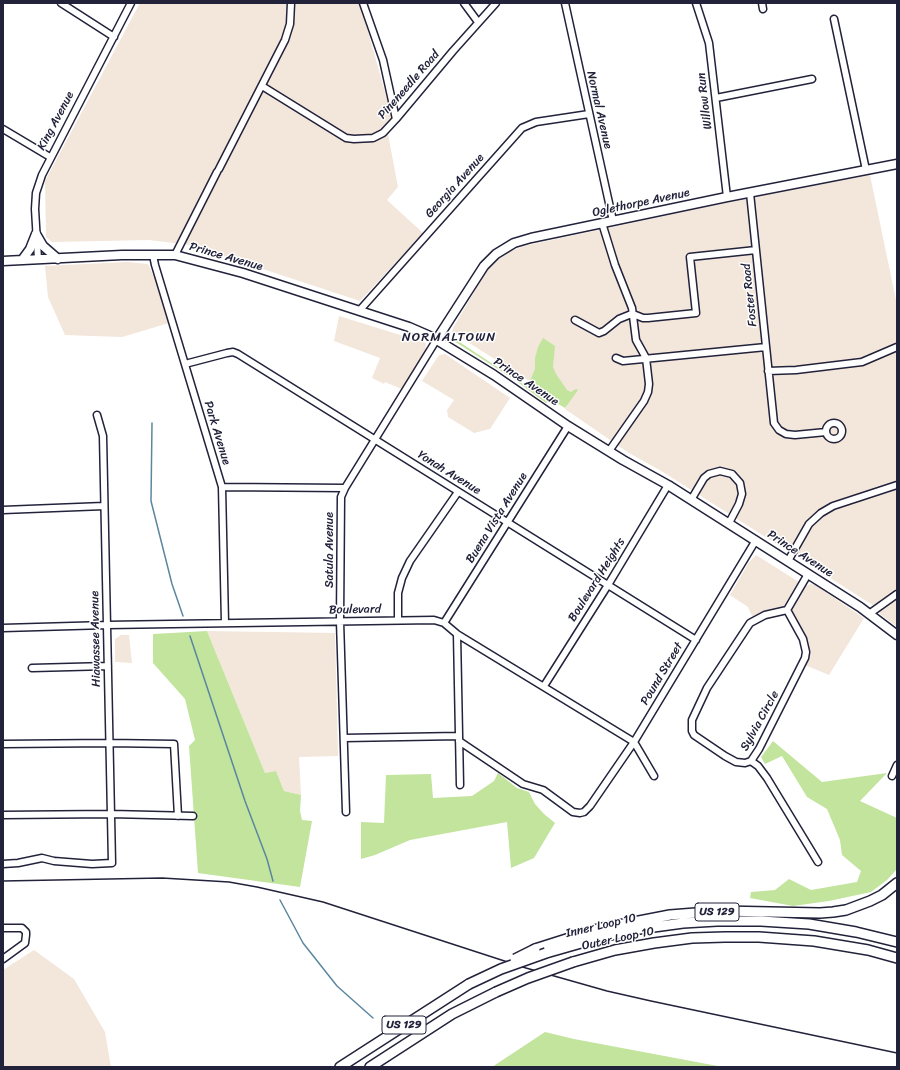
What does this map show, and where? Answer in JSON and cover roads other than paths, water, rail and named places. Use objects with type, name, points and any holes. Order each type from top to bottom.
[{"type":"highway","name":"US 129","points":[[469,984],[501,965],[535,949],[598,928],[670,915],[721,911],[820,913],[840,911],[870,901],[882,895],[897,883]]},
{"type":"highway","name":"Inner Loop 10","points":[[340,1067],[469,984],[501,969],[546,953],[640,929],[683,923],[761,921],[809,924],[856,932],[897,942]]},
{"type":"highway","name":"Outer Loop 10","points":[[370,1067],[452,1014],[496,992],[528,978],[573,962],[615,950],[692,938],[760,937],[814,941],[897,958]]},
{"type":"main road","name":"Oglethorpe Avenue","points":[[437,339],[490,259],[503,249],[523,240],[897,164]]},
{"type":"main road","points":[[36,234],[43,246],[58,258]]},
{"type":"main road","points":[[22,260],[30,249],[36,234]]},
{"type":"main road","name":"Prince Avenue","points":[[3,261],[153,255],[175,256],[243,273],[409,327],[437,339],[494,375],[568,426],[668,485],[756,540],[869,614],[897,635]]},
{"type":"street","points":[[61,3],[114,37]]},
{"type":"street","name":"King Avenue","points":[[38,259],[35,209],[36,194],[42,175],[131,3]]},
{"type":"street","points":[[175,256],[285,40],[290,24],[291,3]]},
{"type":"street","points":[[363,3],[384,60],[396,119]]},
{"type":"street","points":[[464,3],[478,22]]},
{"type":"street","name":"Pineneedle Road","points":[[262,86],[346,138],[373,138],[383,133],[396,119],[478,22],[496,3]]},
{"type":"street","name":"Normal Avenue","points":[[565,3],[614,221]]},
{"type":"street","name":"Willow Run","points":[[696,3],[709,43],[727,198]]},
{"type":"street","points":[[834,19],[866,170]]},
{"type":"street","points":[[716,98],[812,79]]},
{"type":"street","name":"Georgia Avenue","points":[[359,311],[522,128],[536,122],[589,114]]},
{"type":"street","points":[[3,128],[50,157]]},
{"type":"street","name":"Foster Road","points":[[750,193],[772,419],[776,427],[786,434],[795,435],[826,432]]},
{"type":"street","points":[[602,223],[632,308],[636,340],[646,358],[649,384],[648,392],[644,401],[609,451]]},
{"type":"street","points":[[575,320],[599,333],[604,331],[619,319],[633,314],[643,318],[648,318],[696,313],[690,257],[756,250]]},
{"type":"street","name":"Park Avenue","points":[[153,255],[222,487],[225,623]]},
{"type":"street","name":"Satula Avenue","points":[[346,812],[340,621],[341,497],[345,488],[376,441],[437,339]]},
{"type":"street","points":[[616,358],[623,361],[766,347]]},
{"type":"street","points":[[768,371],[796,370],[862,362],[897,347]]},
{"type":"street","name":"Yonah Avenue","points":[[185,364],[227,353],[233,352],[238,354],[696,640]]},
{"type":"street","name":"Hiawassee Avenue","points":[[3,864],[18,863],[42,858],[54,861],[92,864],[112,863],[103,436],[97,416]]},
{"type":"street","name":"Buena Vista Avenue","points":[[444,623],[568,426]]},
{"type":"street","points":[[691,500],[704,478],[709,474],[720,471],[732,474],[740,484],[742,494],[739,504],[729,523]]},
{"type":"street","name":"Boulevard Heights","points":[[544,686],[608,585],[668,485]]},
{"type":"street","points":[[788,561],[809,524],[821,513],[833,506],[897,485]]},
{"type":"street","points":[[222,487],[345,488]]},
{"type":"street","points":[[398,620],[398,593],[402,578],[410,561],[458,492]]},
{"type":"street","points":[[3,510],[104,506]]},
{"type":"street","name":"Pound Street","points":[[459,738],[523,784],[543,790],[573,812],[584,812],[590,806],[634,742],[756,540]]},
{"type":"street","points":[[787,610],[808,574]]},
{"type":"street","points":[[869,614],[897,594]]},
{"type":"street","name":"Sylvia Circle","points":[[787,610],[803,639],[806,652],[805,658],[769,730],[751,761],[746,763],[736,762],[708,745],[694,734],[692,731],[692,720],[707,688],[750,623],[766,615],[787,610]]},
{"type":"street","name":"Boulevard","points":[[3,628],[398,620],[434,620],[444,623]]},
{"type":"street","points":[[444,623],[457,634],[634,742],[654,776]]},
{"type":"street","points":[[457,634],[460,785]]},
{"type":"street","points":[[32,668],[108,666]]},
{"type":"street","points":[[344,738],[459,738]]},
{"type":"street","points":[[3,744],[174,744],[178,816]]},
{"type":"street","points":[[751,761],[758,766],[767,778],[818,862]]},
{"type":"street","points":[[892,776],[897,765]]},
{"type":"street","points":[[3,815],[111,814],[192,816]]},
{"type":"street","points":[[3,928],[22,928],[26,932],[25,943],[3,959]]},
{"type":"waterway","points":[[152,423],[151,501],[172,584],[183,616]]},
{"type":"waterway","points":[[190,636],[245,801],[267,859],[273,881]]},
{"type":"waterway","points":[[280,900],[303,943],[337,986],[373,1018]]},
{"type":"railway","points":[[3,881],[162,878],[229,882],[257,887],[323,902],[526,968],[607,991],[897,1053]]},
{"type":"district","name":"NORMALTOWN","points":[[449,338]]}]
